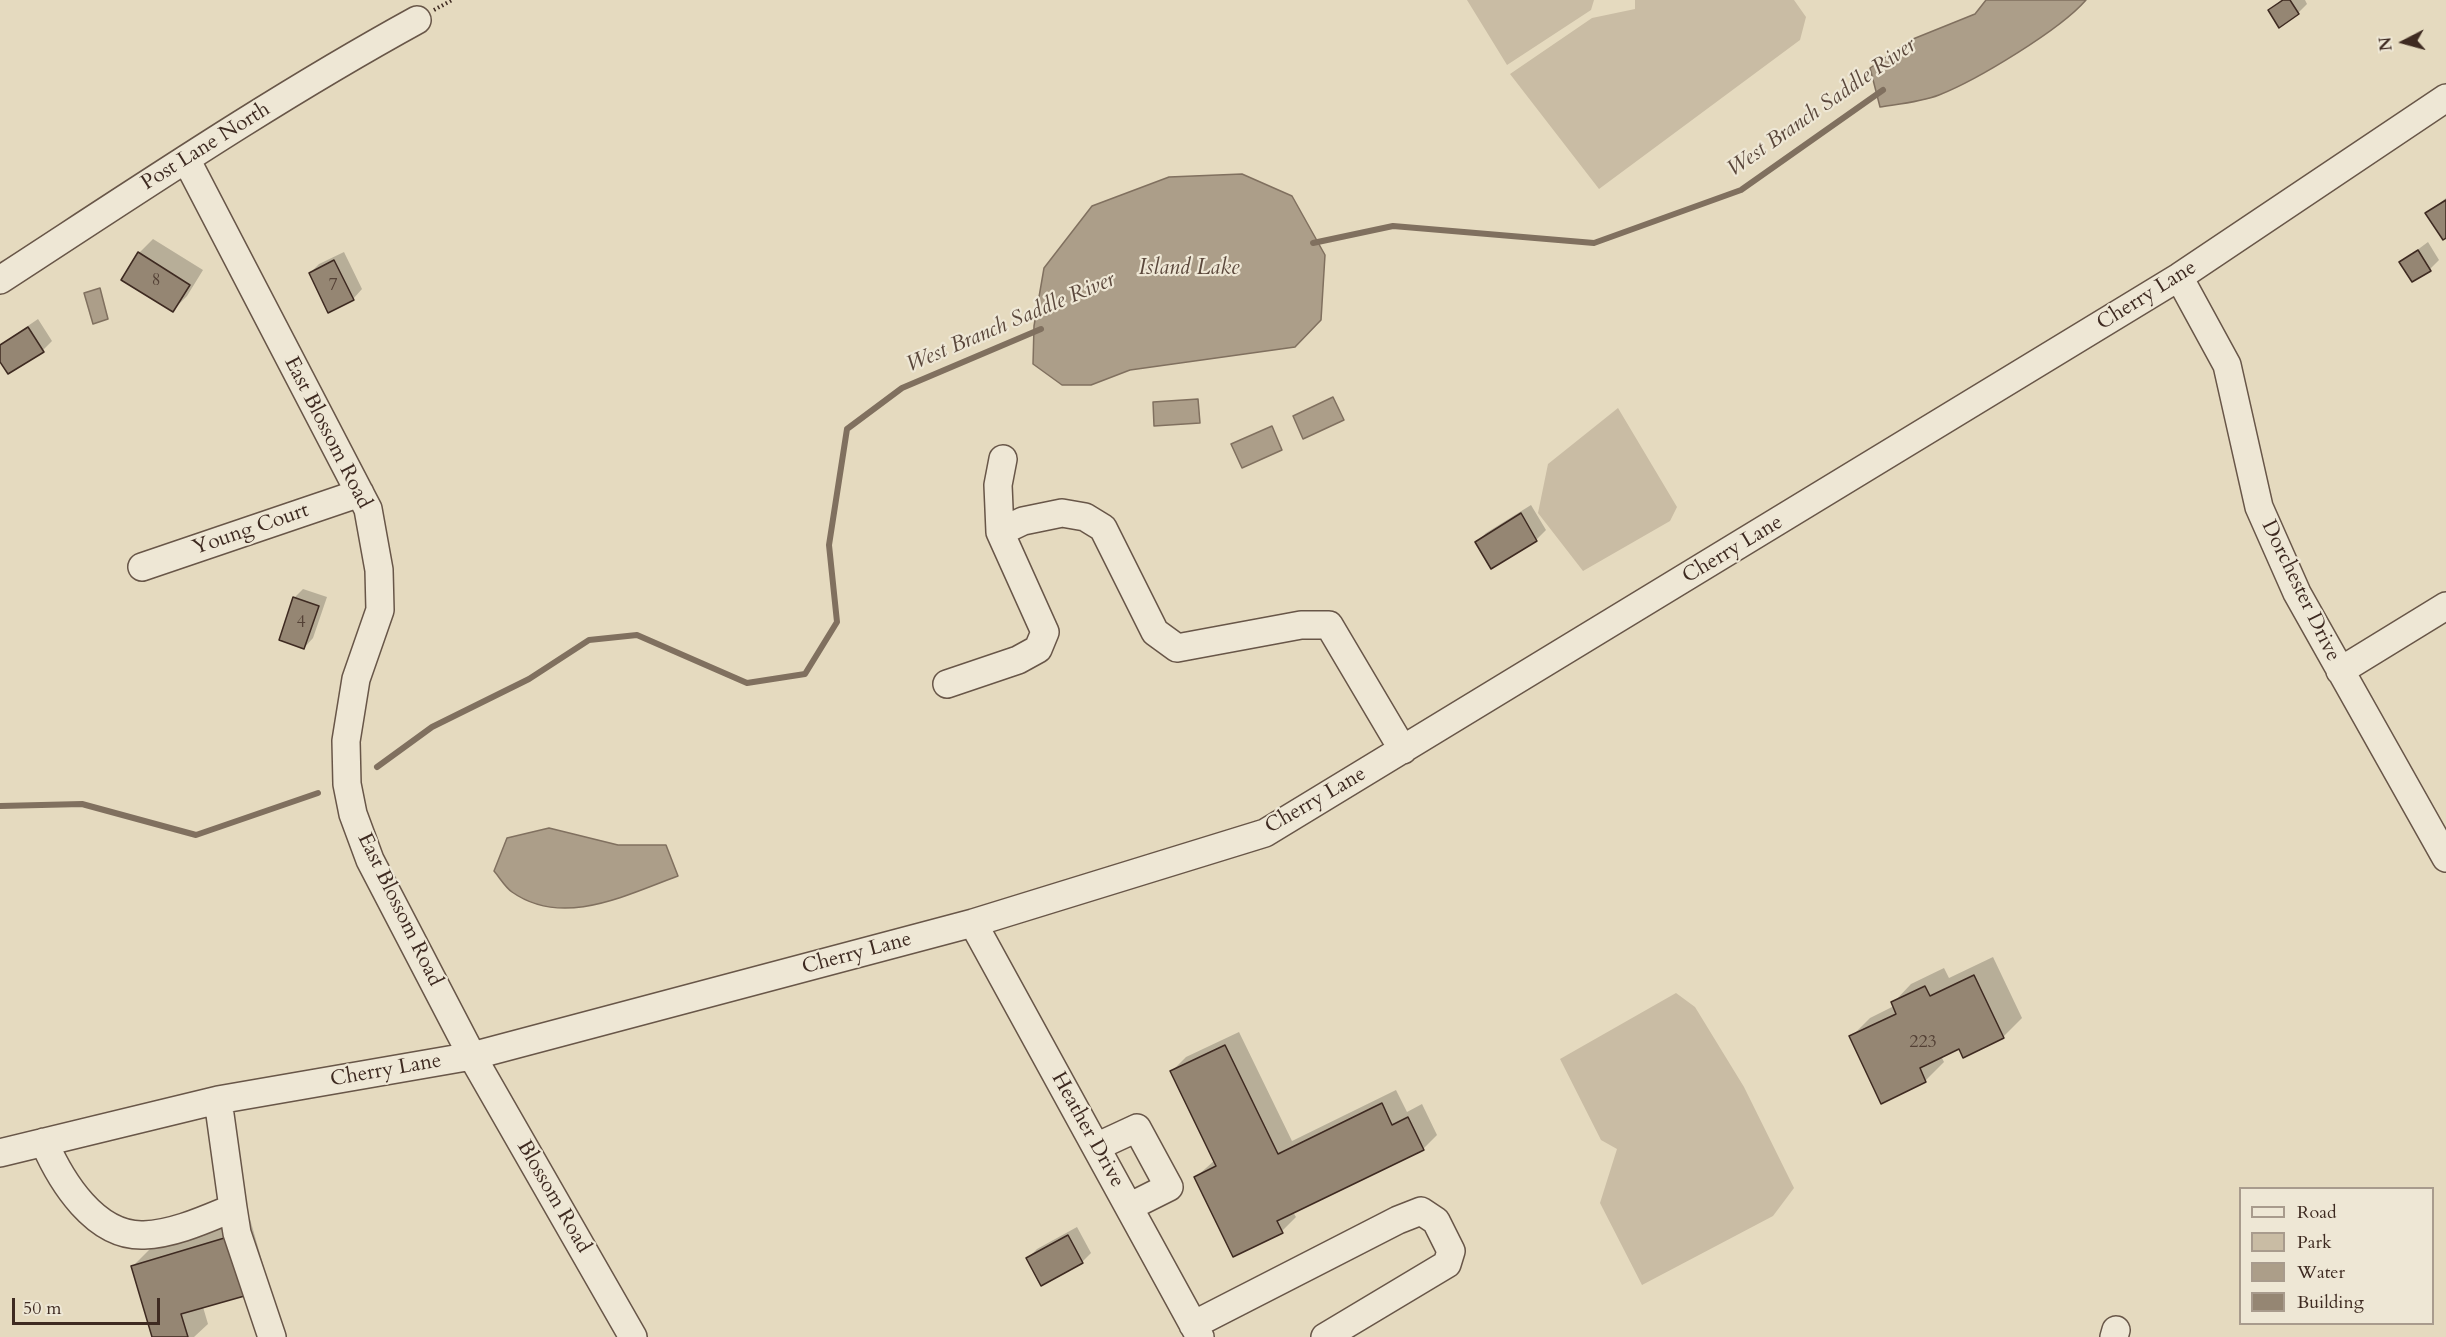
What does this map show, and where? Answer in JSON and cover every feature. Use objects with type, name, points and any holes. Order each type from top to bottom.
[{"type":"street","name":"Post Lane North","points":[[0,280],[186,159],[360,51],[417,20]]},
{"type":"street","name":"Cherry Lane","points":[[0,1153],[218,1100],[472,1056],[973,923],[1265,833],[2179,277],[2446,98]]},
{"type":"street","name":"East Blossom Road","points":[[186,159],[368,509],[379,570],[380,610],[356,679],[346,741],[349,794],[353,814],[370,860],[472,1056]]},
{"type":"street","name":"Dorchester Drive","points":[[2179,277],[2227,365],[2259,507],[2297,593],[2446,858]]},
{"type":"street","points":[[947,684],[1018,660],[1038,649],[1045,632],[1000,532],[998,485],[1003,459]]},
{"type":"street","name":"Young Court","points":[[142,567],[360,493]]},
{"type":"street","points":[[1000,532],[1023,521],[1062,513],[1085,517],[1103,528],[1155,632],[1177,648],[1301,625],[1329,625],[1403,750]]},
{"type":"street","points":[[2340,671],[2446,606]]},
{"type":"street","name":"Heather Drive","points":[[973,923],[1196,1331]]},
{"type":"street","name":"Blossom Road","points":[[472,1056],[633,1337]]},
{"type":"street","points":[[218,1100],[237,1233],[272,1337]]},
{"type":"street","points":[[1096,1147],[1137,1128],[1169,1187],[1128,1207]]},
{"type":"street","points":[[44,1142],[55,1167],[68,1187],[92,1213],[120,1231],[144,1235],[156,1233],[233,1208]]},
{"type":"street","points":[[1196,1331],[1398,1220],[1421,1211],[1436,1221],[1451,1251],[1447,1264],[1325,1337]]},
{"type":"green space","points":[[1467,0],[1594,0],[1591,10],[1507,65]]},
{"type":"green space","points":[[1635,0],[1794,0],[1806,17],[1800,40],[1599,189],[1510,74],[1592,18],[1635,9]]},
{"type":"green space","points":[[1618,408],[1677,507],[1670,521],[1583,571],[1538,513],[1548,464]]},
{"type":"green space","points":[[1676,993],[1695,1007],[1744,1087],[1794,1188],[1773,1216],[1642,1285],[1600,1203],[1617,1149],[1601,1140],[1560,1059]]},
{"type":"water","points":[[1986,0],[2086,0],[2038,39],[1955,88],[1932,97],[1880,107],[1870,68],[1913,39],[1975,14]]},
{"type":"water","name":"Island Lake","points":[[1242,174],[1292,196],[1325,255],[1321,320],[1295,347],[1130,370],[1091,385],[1062,385],[1033,364],[1034,326],[1044,268],[1092,206],[1169,177]]},
{"type":"water","points":[[100,288],[108,319],[93,324],[84,293]]},
{"type":"water","points":[[1333,397],[1344,420],[1303,439],[1293,416]]},
{"type":"water","points":[[1198,399],[1200,423],[1154,426],[1153,402]]},
{"type":"water","points":[[1272,426],[1282,450],[1242,468],[1231,444]]},
{"type":"water","points":[[549,828],[618,845],[666,845],[678,876],[595,905],[573,908],[552,907],[532,902],[509,890],[494,871],[507,838]]},
{"type":"building","points":[[2283,0],[2290,0],[2299,14],[2279,28],[2268,10]]},
{"type":"building","points":[[2446,200],[2446,238],[2443,240],[2425,213]]},
{"type":"building","points":[[2418,250],[2431,271],[2412,282],[2399,262]]},
{"type":"building","points":[[138,252],[190,285],[173,312],[121,280]]},
{"type":"building","points":[[334,260],[354,300],[328,313],[309,273]]},
{"type":"building","points":[[28,327],[44,352],[8,374],[0,362],[0,345]]},
{"type":"building","points":[[1521,513],[1537,541],[1491,569],[1475,542]]},
{"type":"building","points":[[293,597],[319,606],[304,649],[279,640]]},
{"type":"building","points":[[1974,975],[2004,1038],[1963,1058],[1959,1049],[1920,1068],[1926,1082],[1881,1104],[1849,1036],[1896,1014],[1891,1002],[1925,986],[1930,996]]},
{"type":"building","points":[[1225,1045],[1278,1154],[1382,1103],[1392,1125],[1408,1117],[1424,1150],[1277,1221],[1283,1233],[1233,1257],[1194,1177],[1216,1166],[1170,1071]]},
{"type":"building","points":[[1068,1235],[1083,1263],[1041,1286],[1026,1258]]},
{"type":"building","points":[[231,1236],[248,1295],[181,1314],[188,1337],[152,1337],[131,1266]]},
{"type":"waterway","name":"West Branch Saddle River","points":[[1313,243],[1393,226],[1594,243],[1741,190],[1883,90]]},
{"type":"waterway","name":"West Branch Saddle River","points":[[377,767],[432,727],[529,679],[589,640],[637,635],[747,683],[805,674],[837,622],[829,545],[847,429],[902,388],[1041,329]]},
{"type":"waterway","name":"West Branch Saddle River","points":[[0,806],[82,804],[196,835],[318,793]]}]
